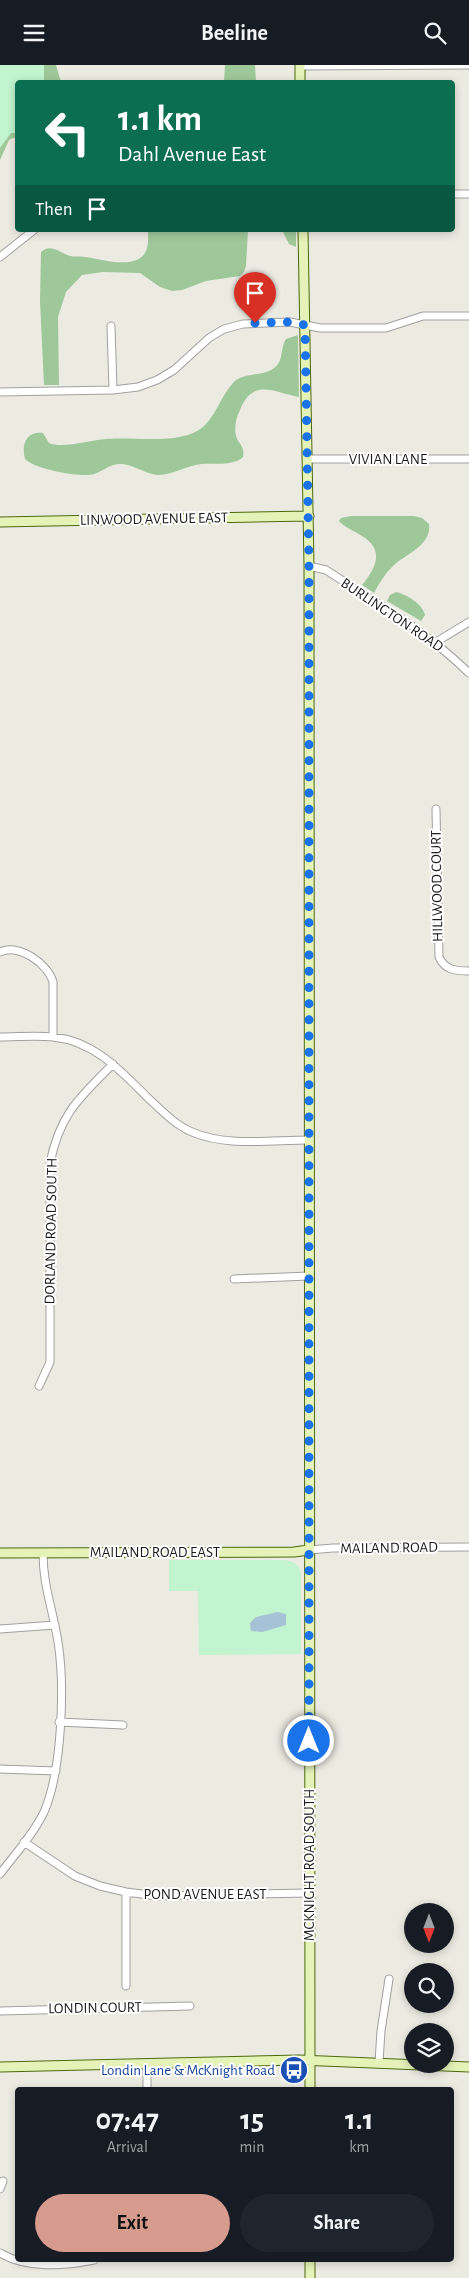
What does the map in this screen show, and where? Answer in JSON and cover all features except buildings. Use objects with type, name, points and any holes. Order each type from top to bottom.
[{"type":"street","points":[[300,80],[300,65],[469,65]]},
{"type":"street","points":[[455,194],[469,194]]},
{"type":"street","points":[[0,257],[31,232]]},
{"type":"street","name":"MCKNIGHT ROAD SOUTH","points":[[303,232],[309,566],[310,2087]]},
{"type":"street","points":[[0,392],[113,390],[138,387],[163,377],[179,365],[204,341],[230,327],[255,323],[290,322],[320,328],[388,328],[423,316],[469,316]]},
{"type":"street","points":[[111,326],[113,390]]},
{"type":"street","name":"VIVIAN LANE","points":[[308,459],[469,459]]},
{"type":"street","name":"LINWOOD AVENUE EAST","points":[[0,522],[308,516]]},
{"type":"street","name":"BURLINGTON ROAD","points":[[309,566],[326,570],[436,642],[469,673]]},
{"type":"street","points":[[436,642],[469,621]]},
{"type":"street","name":"HILLWOOD COURT","points":[[436,809],[439,957],[442,963],[452,970],[469,971]]},
{"type":"street","points":[[0,952],[5,950],[21,951],[45,968],[50,974],[53,983],[53,1037]]},
{"type":"street","points":[[0,1037],[53,1037],[88,1047],[113,1064],[168,1117],[195,1133],[228,1140],[309,1140]]},
{"type":"street","name":"DORLAND ROAD SOUTH","points":[[39,1386],[50,1361],[50,1163],[53,1149],[62,1122],[70,1109],[113,1064]]},
{"type":"street","points":[[234,1279],[309,1276]]},
{"type":"street","name":"MAILAND ROAD","points":[[309,1550],[333,1548],[469,1547]]},
{"type":"street","name":"MAILAND ROAD EAST","points":[[0,1553],[294,1552],[309,1550]]},
{"type":"street","points":[[0,1874],[44,1811],[56,1771],[60,1665],[55,1625],[44,1584],[43,1553]]},
{"type":"street","points":[[0,1629],[55,1625]]},
{"type":"street","points":[[59,1722],[123,1725]]},
{"type":"street","points":[[0,1769],[56,1771]]},
{"type":"street","name":"POND AVENUE EAST","points":[[24,1842],[75,1876],[100,1886],[126,1892],[158,1895],[309,1893]]},
{"type":"street","points":[[126,1892],[126,1986]]},
{"type":"street","points":[[379,2062],[381,2031],[389,1979]]},
{"type":"street","name":"LONDIN COURT","points":[[0,2011],[190,2006]]},
{"type":"street","points":[[0,2067],[310,2060],[469,2067]]},
{"type":"street","points":[[147,2063],[147,2087]]},
{"type":"street","points":[[0,2189],[3,2181]]},
{"type":"street","points":[[0,2253],[15,2260]]},
{"type":"street","points":[[19,2262],[28,2265],[81,2262]]},
{"type":"street","points":[[310,2262],[310,2278]]},
{"type":"green space","points":[[0,65],[44,65],[44,80],[15,80],[15,133],[11,133],[0,148]]},
{"type":"green space","points":[[4,65],[56,65],[60,80],[15,80],[15,138],[9,140],[0,160],[0,68]]},
{"type":"green space","points":[[225,65],[255,65],[256,80],[224,80]]},
{"type":"green space","points":[[148,232],[248,232],[246,266],[240,276],[206,281],[182,290],[172,291],[160,287],[140,273],[103,272],[82,275],[66,292],[58,317],[59,385],[44,385],[40,301],[41,252],[49,248],[56,249],[70,256],[125,262],[140,258],[145,253]]},
{"type":"green space","points":[[283,232],[296,232],[296,247],[289,244]]},
{"type":"green space","points":[[298,335],[299,397],[265,390],[251,393],[237,416],[235,426],[236,436],[243,450],[243,457],[239,460],[229,463],[196,465],[158,475],[131,466],[118,464],[98,473],[79,475],[47,469],[30,463],[25,459],[24,444],[32,434],[37,433],[43,433],[49,443],[61,445],[117,438],[173,438],[197,431],[210,419],[233,383],[243,377],[273,369],[280,361],[286,339]]},
{"type":"green space","points":[[351,516],[414,516],[422,518],[429,524],[429,532],[422,544],[392,567],[374,593],[362,585],[374,566],[376,553],[369,541],[339,521],[341,518]]},
{"type":"green space","points":[[396,592],[418,603],[425,615],[421,621],[387,601],[390,595]]},
{"type":"green space","points":[[169,1560],[284,1560],[296,1564],[301,1574],[301,1654],[199,1655],[198,1591],[169,1591]]},
{"type":"water","points":[[277,1612],[286,1614],[286,1625],[262,1632],[251,1631],[250,1623],[256,1617]]},
{"type":"place","name":"Londin Lane & McKnight Road","points":[[294,2070]]},
{"type":"route","points":[[255,323],[290,322],[305,325],[309,566],[309,1741]]}]
